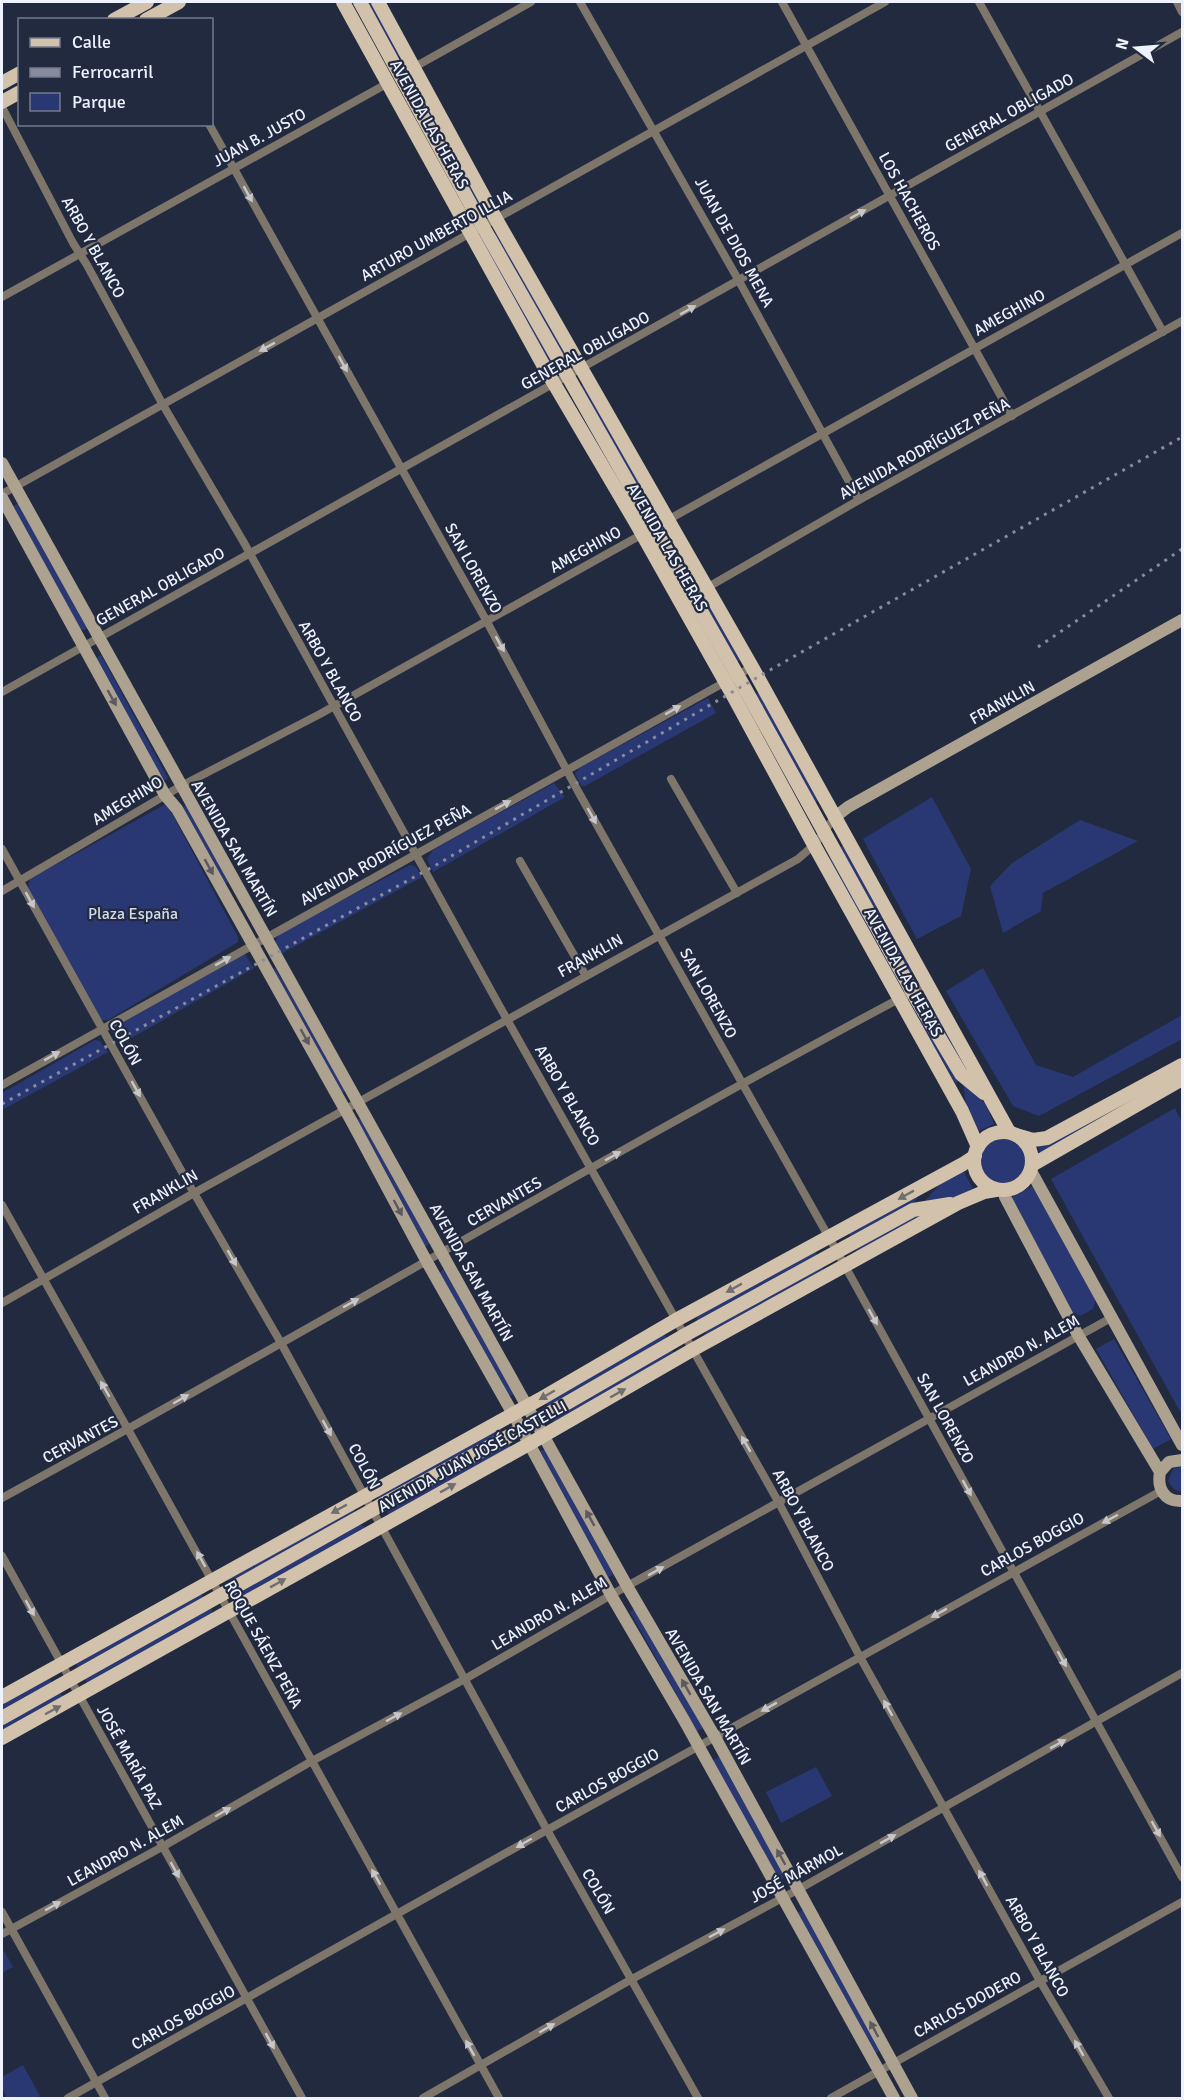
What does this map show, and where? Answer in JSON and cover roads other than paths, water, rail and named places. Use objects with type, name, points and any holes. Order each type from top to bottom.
[{"type":"main road","points":[[117,18],[143,2]]},
{"type":"main road","points":[[150,18],[178,2]]},
{"type":"main road","name":"AVENIDA LAS HERAS","points":[[343,2],[388,83],[568,376],[648,531],[731,678],[824,832],[961,1074],[990,1098]]},
{"type":"main road","name":"AVENIDA LAS HERAS","points":[[360,2],[401,75],[555,384],[648,531]]},
{"type":"main road","name":"AVENIDA LAS HERAS","points":[[378,2],[496,219],[752,667],[1012,1134]]},
{"type":"main road","points":[[2,83],[18,74]]},
{"type":"main road","points":[[2,102],[18,93]]},
{"type":"main road","name":"AVENIDA SAN MARTÍN","points":[[2,463],[627,1586],[715,1737],[912,2098]]},
{"type":"main road","name":"AVENIDA SAN MARTÍN","points":[[2,496],[165,795],[177,809],[253,944],[427,1262],[522,1429],[611,1595],[784,1897],[894,2098]]},
{"type":"main road","name":"FRANKLIN","points":[[835,818],[848,807],[1182,620]]},
{"type":"main road","name":"AVENIDA LAS HERAS","points":[[731,678],[814,845],[962,1111],[976,1151]]},
{"type":"main road","points":[[225,894],[238,887]]},
{"type":"main road","points":[[1182,1065],[1047,1138],[1033,1140],[1012,1134],[991,1135],[976,1151],[975,1167],[979,1177],[986,1185],[1000,1190],[1017,1187],[1028,1177],[1031,1168],[1182,1079]]},
{"type":"main road","name":"AVENIDA LAS HERAS","points":[[961,1074],[962,1111]]},
{"type":"main road","points":[[1012,1134],[1029,1147],[1031,1168],[1182,1445]]},
{"type":"main road","name":"AVENIDA JUAN JOSÉ CASTELLI","points":[[2,1697],[363,1495],[528,1406],[676,1320],[945,1174],[976,1151]]},
{"type":"main road","name":"AVENIDA JUAN JOSÉ CASTELLI","points":[[2,1718],[522,1429],[685,1335],[913,1210],[945,1174]]},
{"type":"main road","points":[[1000,1190],[1078,1335],[1160,1472]]},
{"type":"main road","name":"AVENIDA JUAN JOSÉ CASTELLI","points":[[2,1738],[958,1203],[984,1192],[1000,1190]]},
{"type":"main road","name":"AVENIDA JUAN JOSÉ CASTELLI","points":[[913,1210],[958,1203]]},
{"type":"main road","points":[[1174,1501],[1159,1482],[1160,1472],[1165,1465],[1180,1458]]},
{"type":"street","points":[[143,2],[148,18]]},
{"type":"street","name":"JUAN B. JUSTO","points":[[2,297],[531,2]]},
{"type":"street","name":"JUAN DE DIOS MENA","points":[[580,2],[740,280],[859,500]]},
{"type":"street","name":"LOS HACHEROS","points":[[782,2],[1012,416]]},
{"type":"street","name":"ARTURO UMBERTO ILLIA","points":[[2,496],[885,2]]},
{"type":"street","points":[[979,2],[1163,332]]},
{"type":"street","points":[[1177,2],[1182,12]]},
{"type":"street","name":"GENERAL OBLIGADO","points":[[2,693],[1182,32]]},
{"type":"street","name":"ARBO Y BLANCO","points":[[2,107],[73,243],[163,405],[249,554],[779,1503],[860,1657],[1040,1981],[1109,2098]]},
{"type":"street","name":"SAN LORENZO","points":[[210,126],[845,1266],[1182,1877]]},
{"type":"street","name":"AMEGHINO","points":[[2,891],[181,786],[333,707],[1182,233]]},
{"type":"street","name":"AVENIDA RODRÍGUEZ PEÑA","points":[[687,600],[859,500],[1182,321]]},
{"type":"street","name":"AVENIDA RODRÍGUEZ PEÑA","points":[[2,1085],[752,667]]},
{"type":"street","points":[[671,779],[737,893]]},
{"type":"street","name":"FRANKLIN","points":[[2,1303],[194,1193],[798,859],[814,845],[835,818]]},
{"type":"street","name":"COLÓN","points":[[2,849],[280,1343],[547,1830],[698,2098]]},
{"type":"street","points":[[520,861],[586,976]]},
{"type":"street","name":"CERVANTES","points":[[2,1498],[129,1430],[592,1168],[927,984]]},
{"type":"street","name":"ROQUE SÁENZ PEÑA","points":[[2,1205],[499,2098]]},
{"type":"street","name":"LEANDRO N. ALEM","points":[[2,1934],[312,1761],[465,1679],[627,1586],[1111,1318]]},
{"type":"street","name":"CARLOS BOGGIO","points":[[68,2098],[1013,1571],[1174,1501]]},
{"type":"street","name":"JOSÉ MARÍA PAZ","points":[[2,1556],[302,2098]]},
{"type":"street","name":"JOSÉ MÁRMOL","points":[[423,2098],[632,1979],[1097,1723],[1182,1673]]},
{"type":"street","name":"CARLOS DODERO","points":[[831,2098],[1182,1902]]},
{"type":"street","points":[[2,1912],[105,2098]]},
{"type":"railway","points":[[2,1104],[436,865],[770,670],[1182,437]]},
{"type":"railway","points":[[1038,647],[1182,549]]},
{"type":"park label","name":"Plaza España","points":[[133,913]]}]
